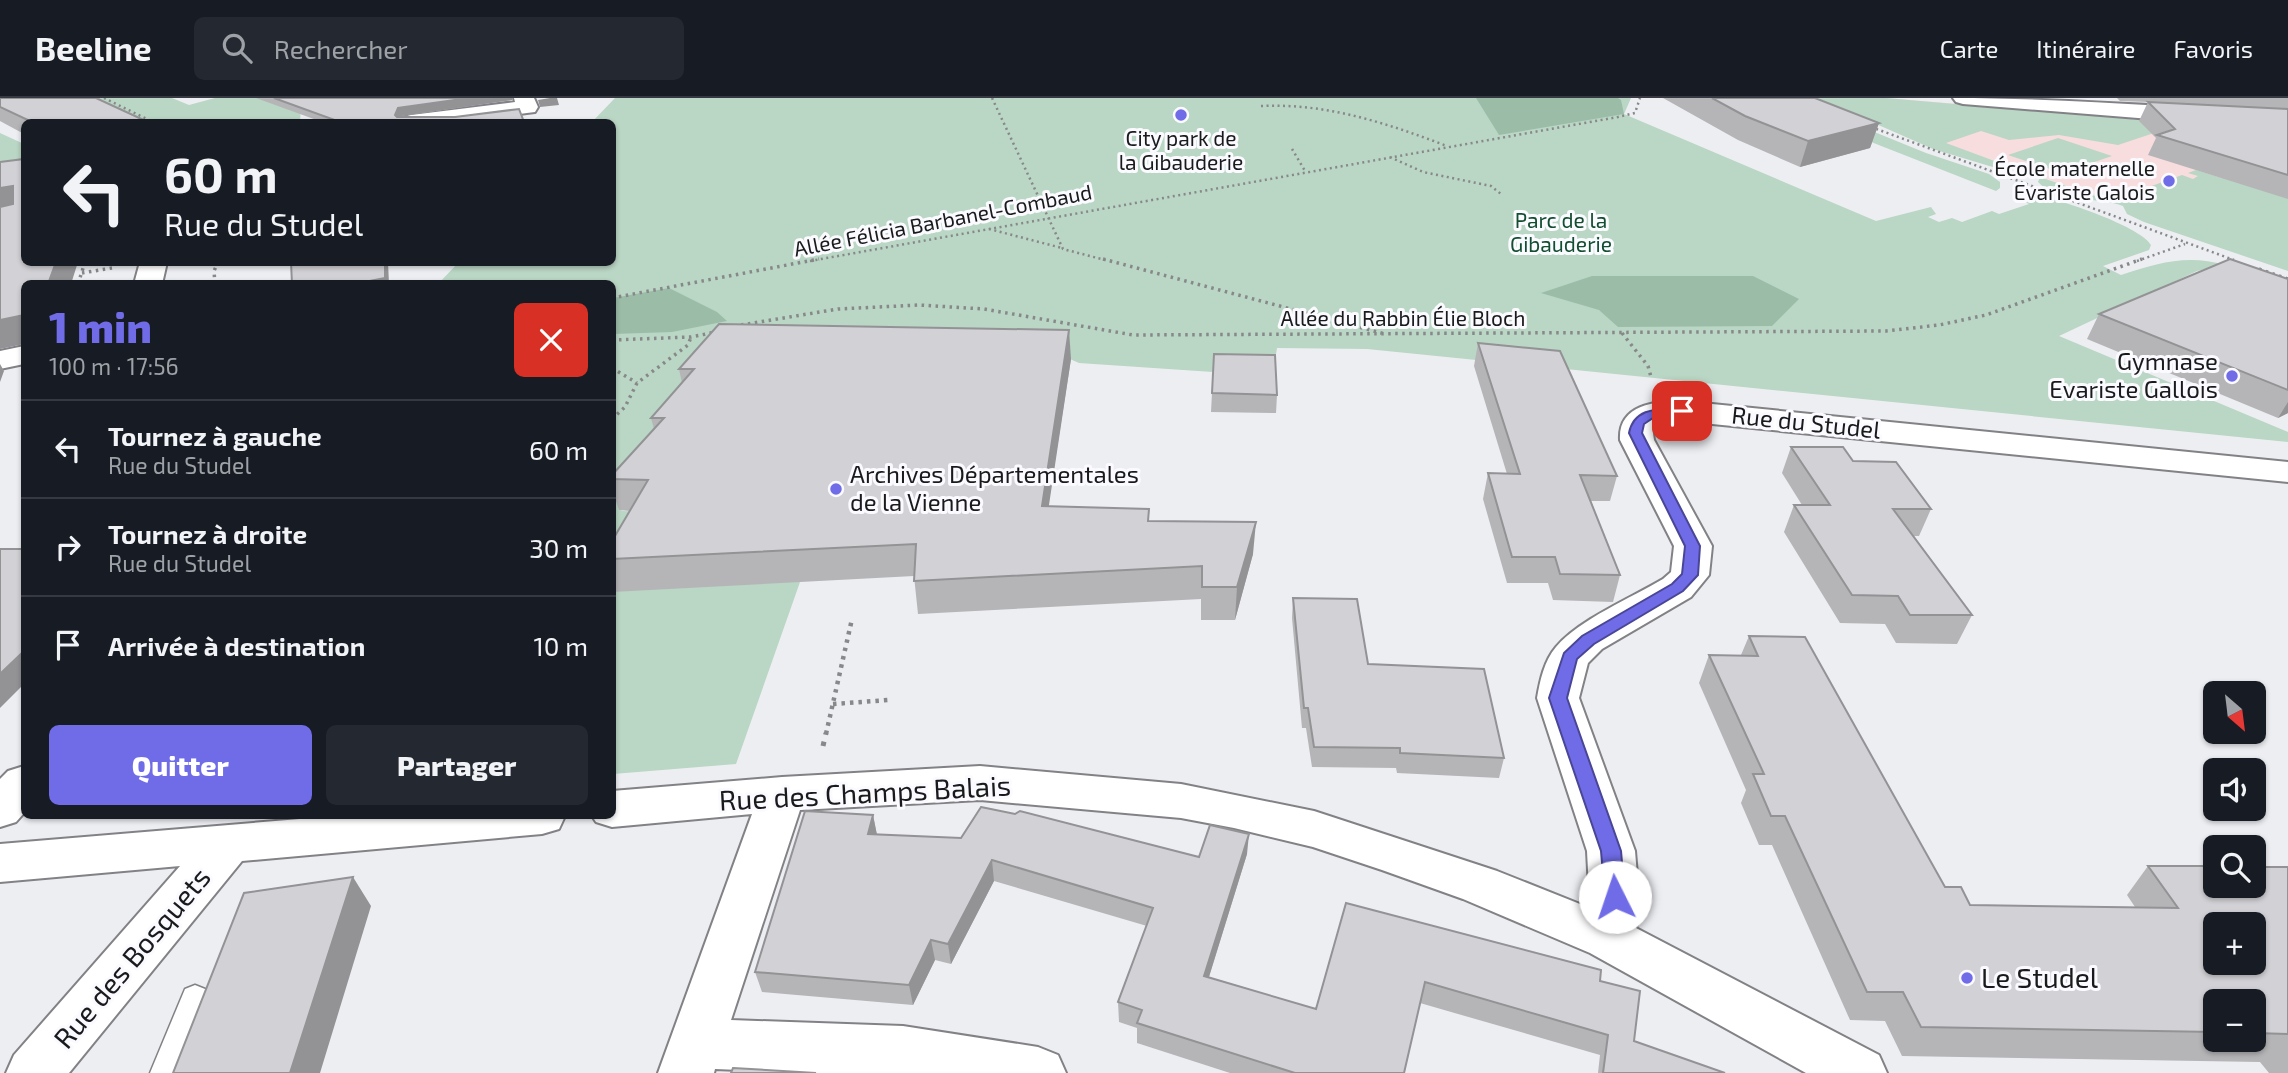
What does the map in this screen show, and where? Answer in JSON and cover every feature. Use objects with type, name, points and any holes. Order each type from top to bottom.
[{"type":"street","points":[[425,113],[455,98]]},
{"type":"street","points":[[425,113],[527,107],[524,98]]},
{"type":"street","points":[[1963,98],[2163,114],[2288,119]]},
{"type":"street","points":[[2073,98],[2288,108]]},
{"type":"street","points":[[0,359],[21,356]]},
{"type":"street","points":[[1608,938],[1615,912],[1611,851],[1558,698],[1570,657],[1588,640],[1668,594],[1690,575],[1693,546],[1635,433],[1637,423],[1642,418],[1658,412]]},
{"type":"street","name":"Rue du Studel","points":[[1658,412],[1693,412],[2288,472]]},
{"type":"street","name":"Rue des Champs Balais","points":[[616,809],[782,794],[981,783],[1154,798],[1234,810],[1314,829],[1399,856],[1480,885],[1608,938],[1858,1073]]},
{"type":"street","points":[[0,809],[21,786]]},
{"type":"street","points":[[782,794],[691,1058],[903,1051],[1038,1073]]},
{"type":"street","points":[[0,863],[507,819]]},
{"type":"street","name":"Rue des Bosquets","points":[[34,1073],[229,843]]},
{"type":"lane","points":[[165,1073],[195,998]]},
{"type":"path","points":[[104,98],[147,119]]},
{"type":"path","points":[[993,98],[1063,249]]},
{"type":"path","name":"Allée Félicia Barbanel-Combaud","points":[[616,298],[1047,217],[1635,113],[1640,98]]},
{"type":"path","points":[[1261,106],[1283,103],[1335,112],[1405,131],[1447,147]]},
{"type":"path","points":[[1860,122],[1928,150],[2236,261]]},
{"type":"path","points":[[1292,149],[1306,171]]},
{"type":"path","points":[[1390,157],[1423,172],[1491,186],[1501,194]]},
{"type":"path","points":[[987,229],[1393,336]]},
{"type":"path","name":"Allée du Rabbin Élie Bloch","points":[[732,328],[783,316],[838,309],[919,305],[984,309],[1133,335],[1393,336],[1886,331],[1938,325],[1986,314],[2185,244]]},
{"type":"path","points":[[2249,265],[2288,279]]},
{"type":"path","points":[[616,340],[691,337],[718,331]]},
{"type":"path","points":[[1622,332],[1648,366],[1658,412]]},
{"type":"path","points":[[616,415],[625,407],[637,383],[688,345],[691,337]]},
{"type":"path","points":[[616,370],[637,383]]},
{"type":"path","points":[[825,739],[852,619]]},
{"type":"path","points":[[832,704],[888,700]]},
{"type":"shaded area","name":"École maternelle Evariste Galois","points":[[1886,98],[2187,123],[2288,263],[1863,115]]},
{"type":"green space","points":[[86,98],[172,98],[189,105],[215,98],[279,98],[301,107],[300,119],[103,119]]},
{"type":"green space","name":"Parc de la Gibauderie","points":[[615,98],[1631,98],[1624,114],[1876,221],[1931,207],[1936,214],[1928,217],[1939,222],[1952,218],[1962,222],[1992,211],[1999,214],[2029,204],[2014,196],[2043,197],[2104,217],[2145,238],[2151,245],[2149,250],[2103,266],[2121,275],[2173,261],[2198,260],[2225,265],[2197,271],[2059,336],[2288,432],[2288,442],[1367,349],[1277,348],[1273,373],[1079,363],[1070,359],[620,511],[671,512],[800,582],[736,764],[616,774],[616,280],[442,280],[455,266],[616,266],[616,119],[595,119]]},
{"type":"green space","points":[[1476,98],[1618,98],[1621,100],[1624,114],[1499,135]]},
{"type":"green space","points":[[1817,98],[1886,98],[2155,121],[2160,131],[2118,145],[2059,135],[2009,140],[1981,131],[1946,143],[2019,170],[1996,168],[1933,149]]},
{"type":"green space","points":[[1835,116],[1926,153],[1989,174],[2000,182],[2000,188],[1996,191],[1866,140]]},
{"type":"green space","points":[[0,133],[21,143],[21,174],[0,177]]},
{"type":"green space","points":[[2058,138],[2112,156],[2062,173],[2008,155]]},
{"type":"green space","points":[[2267,162],[2288,166],[2288,271],[2144,222],[2127,214],[2123,206],[2056,194],[2038,182],[2040,177],[2110,201],[2182,175],[2193,179],[2198,176],[2188,173],[2196,170],[2222,178]]},
{"type":"green space","points":[[1592,276],[1753,276],[1799,299],[1772,326],[1618,327],[1599,310],[1541,293]]},
{"type":"green space","points":[[669,288],[717,312],[727,321],[672,332],[616,334],[616,297]]},
{"type":"building","points":[[0,98],[96,98],[142,119],[26,119],[0,107]]},
{"type":"building","points":[[274,98],[469,98],[398,108],[395,115],[455,117],[519,109],[523,119],[332,119]]},
{"type":"building","points":[[1712,98],[1815,98],[1879,123],[1808,141],[1745,116]]},
{"type":"building","points":[[2148,102],[2288,109],[2288,175],[2157,135],[2175,129]]},
{"type":"building","points":[[21,159],[21,266],[55,266],[49,280],[21,280],[21,316],[0,320],[0,207],[13,204],[13,186],[0,188],[0,162]]},
{"type":"building","name":"Gymnase Evariste Gallois","points":[[2230,259],[2288,279],[2288,390],[2099,314]]},
{"type":"building","points":[[291,266],[385,266],[385,278],[374,280],[292,280]]},
{"type":"building","name":"Archives Départementales de la Vienne","points":[[719,324],[1069,330],[1042,506],[1149,509],[1148,521],[1256,522],[1237,587],[1202,587],[1202,566],[914,581],[916,544],[616,559],[616,534],[648,480],[616,479],[616,471],[664,418],[651,418],[694,369],[679,369]]},
{"type":"building","points":[[1478,343],[1560,351],[1617,476],[1580,475],[1620,575],[1560,574],[1555,557],[1512,557],[1488,473],[1520,474]]},
{"type":"building","points":[[1214,354],[1275,355],[1277,395],[1212,393]]},
{"type":"building","points":[[1791,447],[1843,447],[1853,461],[1896,462],[1931,509],[1893,509],[1972,615],[1910,615],[1898,596],[1852,595],[1794,505],[1830,505]]},
{"type":"building","points":[[0,549],[21,549],[21,654],[0,674]]},
{"type":"building","points":[[1293,598],[1357,599],[1368,664],[1484,669],[1504,758],[1400,753],[1400,748],[1314,747],[1308,708],[1304,708]]},
{"type":"building","points":[[1749,636],[1805,637],[1945,887],[1961,887],[1970,905],[2178,908],[2148,866],[2203,866],[2203,898],[2266,898],[2266,867],[2288,867],[2288,1034],[2266,1033],[2266,989],[2203,989],[2203,1032],[1921,1027],[1903,992],[1867,992],[1785,816],[1771,816],[1753,774],[1764,774],[1709,655],[1758,656]]},
{"type":"building","points":[[981,807],[1015,814],[1020,811],[1199,857],[1210,825],[1249,834],[1204,976],[1316,1009],[1346,903],[1601,970],[1600,981],[1640,991],[1634,1041],[1725,1073],[1603,1073],[1608,1035],[1425,982],[1404,1073],[1295,1073],[1137,1023],[1142,1010],[1118,1002],[1153,908],[992,860],[948,944],[931,940],[909,985],[755,972],[805,811],[873,815],[868,834],[961,838]]},
{"type":"building","points":[[353,877],[290,1073],[173,1073],[244,893]]},
{"type":"building","points":[[733,1068],[816,1073],[731,1073]]},
{"type":"place","name":"City park de la Gibauderie","points":[[1181,115]]},
{"type":"place","name":"École maternelle Evariste Galois","points":[[2169,181]]},
{"type":"place","name":"Gymnase Evariste Gallois","points":[[2232,376]]},
{"type":"place","name":"Archives Départementales de la Vienne","points":[[836,489]]},
{"type":"place","name":"Le Studel","points":[[1967,978]]},
{"type":"route","points":[[1615,897],[1611,851],[1558,698],[1570,657],[1588,640],[1677,588],[1690,575],[1693,546],[1635,433],[1637,423],[1642,418],[1658,412],[1682,411]]}]
